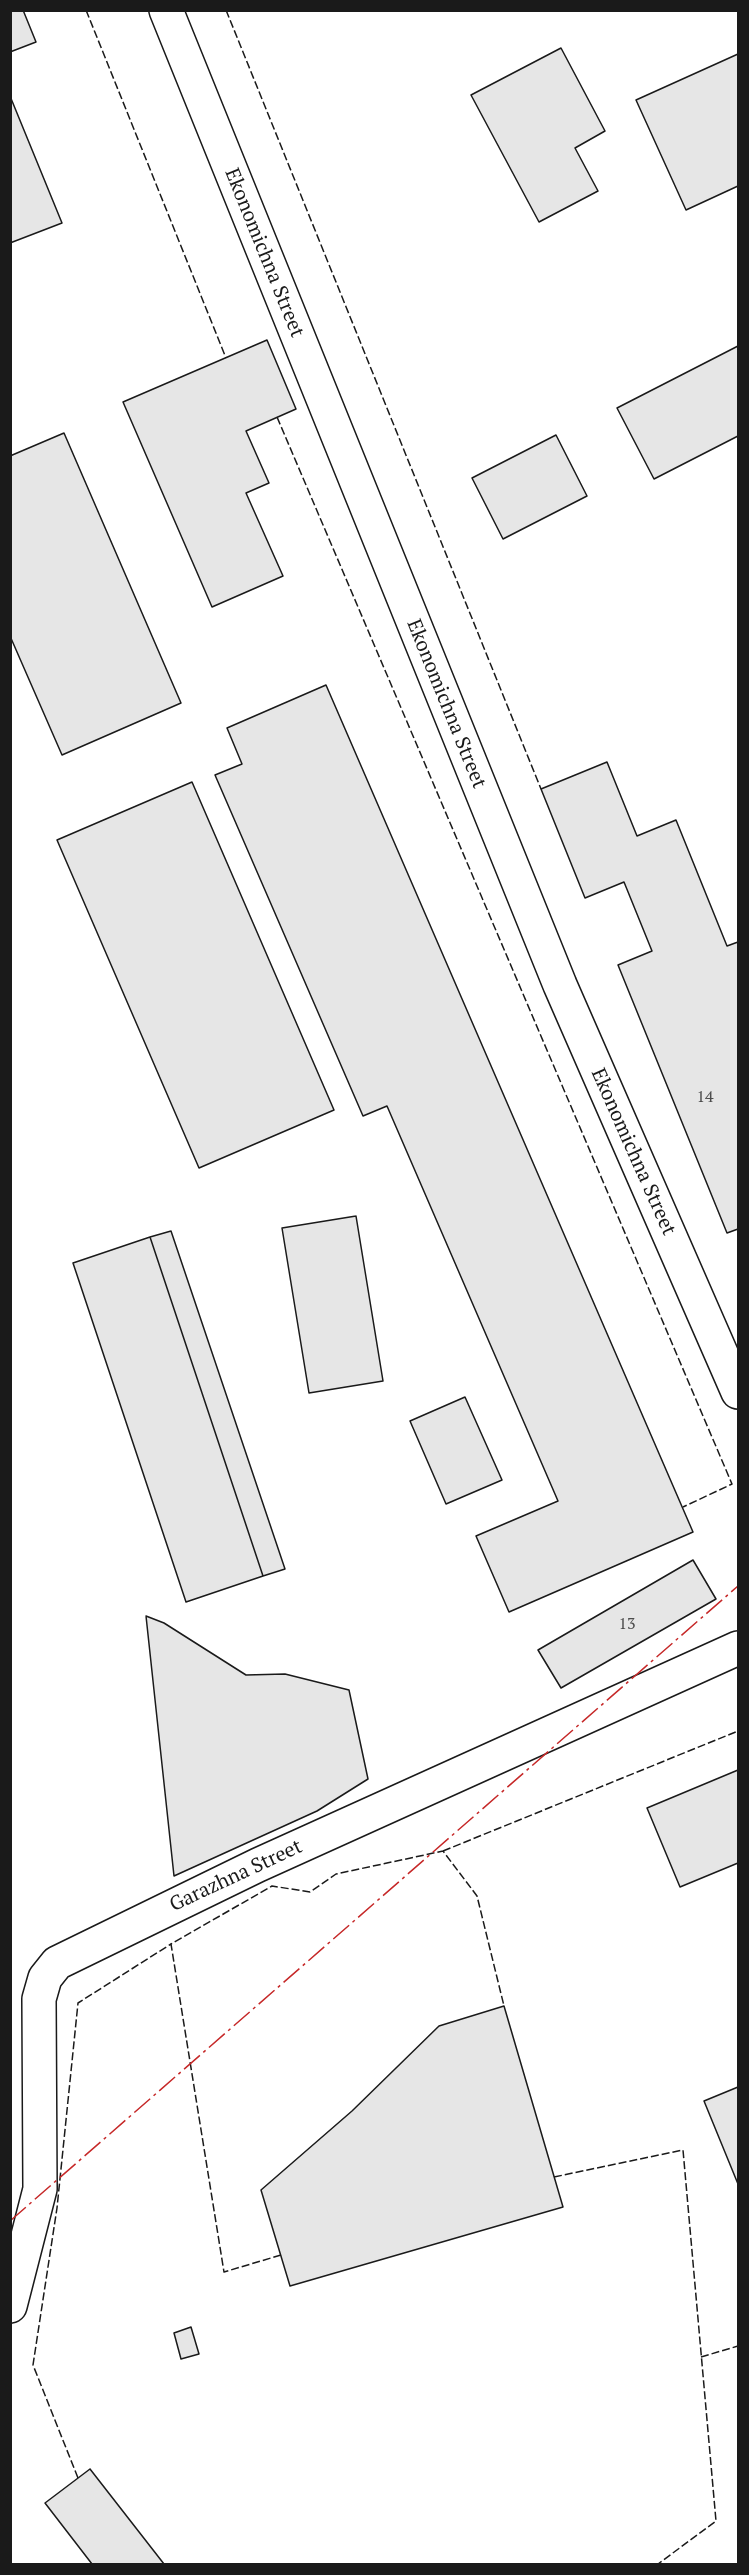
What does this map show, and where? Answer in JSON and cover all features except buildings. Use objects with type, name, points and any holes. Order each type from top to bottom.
[{"type":"street","name":"Ekonomichna Street","points":[[166,10],[560,986],[738,1392]]},
{"type":"street","name":"Garazhna Street","points":[[10,2306],[40,2189],[39,1999],[45,1978],[57,1963],[258,1865],[738,1648]]},
{"type":"fence","points":[[86,10],[226,358]]},
{"type":"fence","points":[[226,10],[541,789]]},
{"type":"fence","points":[[277,417],[732,1484],[683,1507]]},
{"type":"fence","points":[[443,1851],[738,1731]]},
{"type":"fence","points":[[281,2255],[224,2272],[171,1944],[272,1886],[310,1892],[336,1874],[443,1851],[477,1896],[504,2006]]},
{"type":"fence","points":[[78,2478],[33,2365],[57,2208],[78,2003],[171,1944]]},
{"type":"fence","points":[[554,2177],[683,2150],[716,2521],[658,2564]]},
{"type":"fence","points":[[701,2357],[738,2346]]},
{"type":"power","points":[[10,2221],[738,1586]]}]
